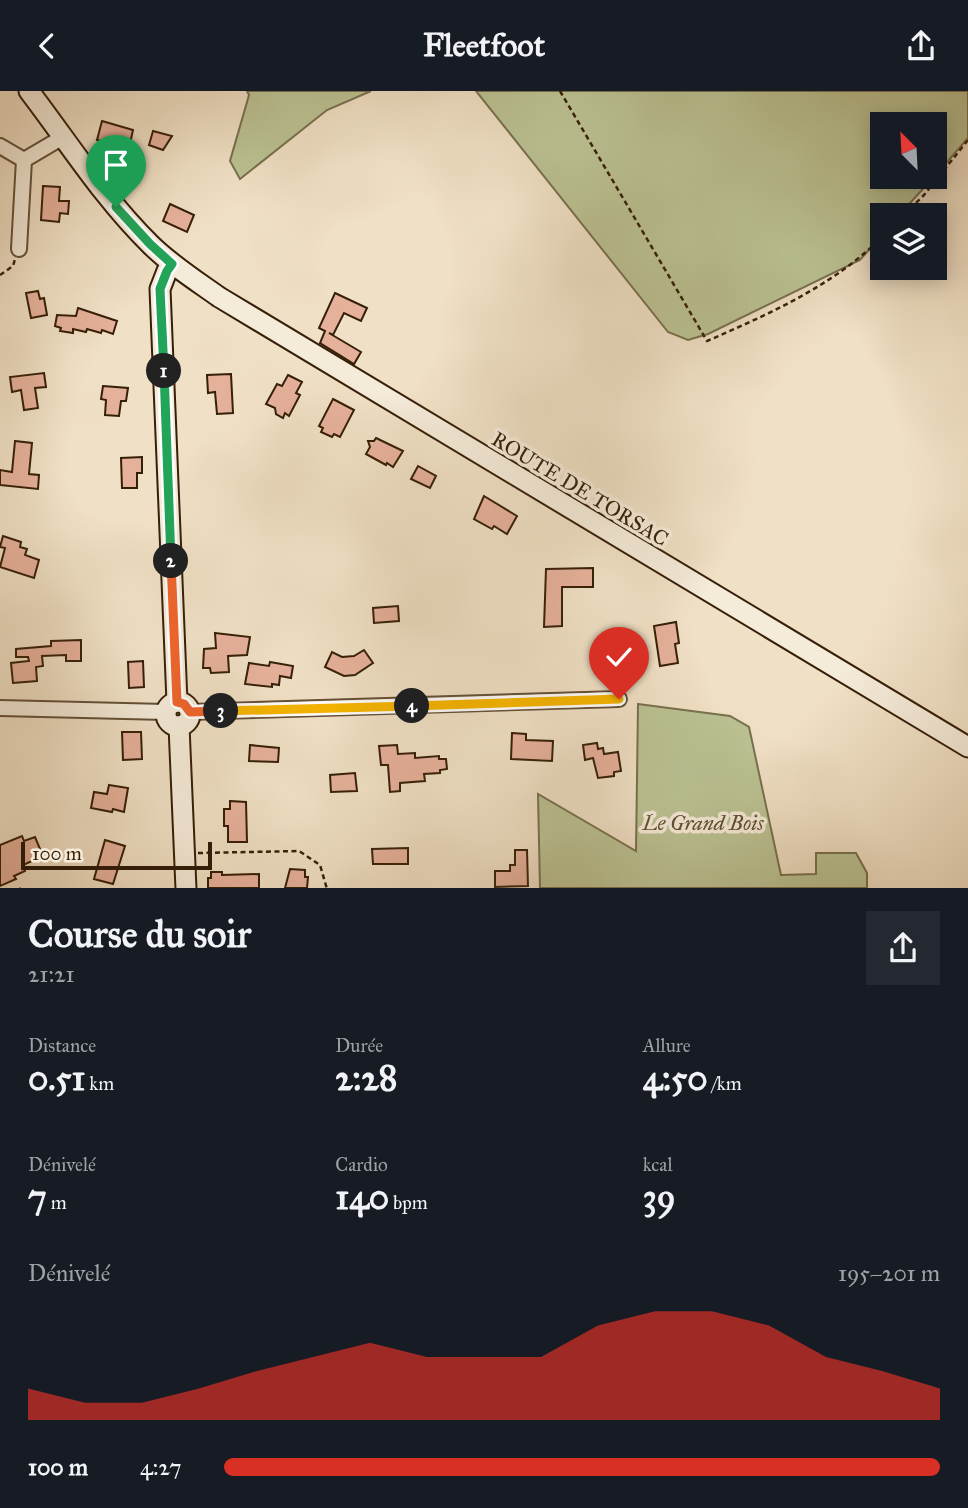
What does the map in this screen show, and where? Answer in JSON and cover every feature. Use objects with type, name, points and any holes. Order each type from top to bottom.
[{"type":"street","name":"ROUTE DE TORSAC","points":[[29,91],[116,207],[150,244],[172,264],[219,297],[968,747]]},
{"type":"street","points":[[24,160],[63,137]]},
{"type":"street","points":[[0,146],[24,160]]},
{"type":"street","points":[[19,250],[24,160]]},
{"type":"street","points":[[172,264],[160,289],[186,888]]},
{"type":"street","points":[[0,708],[178,713],[619,699]]},
{"type":"path","points":[[560,91],[707,341],[774,311],[822,284],[870,249]]},
{"type":"path","points":[[916,203],[968,140]]},
{"type":"path","points":[[0,275],[13,266],[19,250]]},
{"type":"path","points":[[184,853],[299,851],[320,865],[327,888]]},
{"type":"green space","points":[[247,91],[371,91],[327,110],[240,179],[230,161],[249,95]]},
{"type":"green space","points":[[476,91],[968,91],[968,138],[947,162],[947,112],[870,112],[870,189],[923,189],[910,203],[870,203],[870,249],[860,260],[708,334],[688,340],[668,332]]},
{"type":"green space","name":"Le Grand Bois","points":[[638,704],[730,716],[749,727],[781,875],[816,874],[816,853],[856,853],[867,873],[867,888],[540,888],[538,794],[636,851]]},
{"type":"building","points":[[102,121],[133,130],[129,148],[97,140]]},
{"type":"building","points":[[153,131],[172,136],[163,150],[149,145]]},
{"type":"building","points":[[43,186],[60,187],[59,201],[69,201],[68,214],[60,213],[59,222],[41,220]]},
{"type":"building","points":[[170,204],[194,215],[187,232],[163,221]]},
{"type":"building","points":[[38,291],[40,299],[44,298],[47,315],[31,318],[26,293]]},
{"type":"building","points":[[335,293],[367,308],[361,321],[344,313],[333,335],[329,333],[361,352],[354,364],[320,343],[325,331],[319,328]]},
{"type":"building","points":[[78,308],[117,321],[113,334],[87,329],[86,332],[73,329],[73,333],[60,331],[61,328],[55,326],[57,315],[76,316]]},
{"type":"building","points":[[44,373],[46,387],[35,388],[38,408],[24,410],[21,390],[12,392],[10,377]]},
{"type":"building","points":[[231,374],[233,413],[217,414],[215,392],[208,393],[207,375]]},
{"type":"building","points":[[288,375],[302,382],[296,393],[300,395],[289,416],[285,413],[283,418],[276,414],[275,408],[266,404],[277,384],[282,386]]},
{"type":"building","points":[[103,386],[128,388],[126,401],[121,401],[119,416],[105,415],[106,400],[101,399]]},
{"type":"building","points":[[333,399],[354,410],[340,437],[321,432],[323,428],[319,426]]},
{"type":"building","points":[[376,438],[403,451],[393,467],[366,454],[370,447],[368,441],[374,441]]},
{"type":"building","points":[[15,441],[32,443],[29,474],[39,475],[38,489],[0,485],[0,470],[12,472]]},
{"type":"building","points":[[142,457],[142,473],[137,473],[137,488],[122,488],[121,458]]},
{"type":"building","points":[[418,466],[436,476],[430,488],[411,479]]},
{"type":"building","points":[[484,496],[517,516],[507,534],[474,519]]},
{"type":"building","points":[[3,536],[21,542],[20,547],[27,549],[25,555],[39,560],[34,578],[0,567],[5,548],[0,547]]},
{"type":"building","points":[[593,568],[593,587],[562,587],[562,626],[544,627],[546,569]]},
{"type":"building","points":[[398,606],[399,621],[374,623],[373,608]]},
{"type":"building","points":[[676,622],[678,663],[660,666],[654,626]]},
{"type":"building","points":[[215,633],[250,637],[247,655],[228,656],[229,672],[211,673],[210,668],[203,668],[204,649],[216,648]]},
{"type":"building","points":[[81,640],[81,661],[66,661],[66,655],[42,656],[43,666],[36,667],[37,681],[13,683],[11,663],[29,661],[28,657],[16,657],[16,649],[51,646],[51,641]]},
{"type":"building","points":[[364,650],[373,663],[355,675],[344,676],[325,667],[332,652],[342,657],[354,656]]},
{"type":"building","points":[[143,661],[144,687],[129,688],[128,662]]},
{"type":"building","points":[[270,662],[293,666],[291,678],[280,676],[279,685],[272,684],[272,687],[245,684],[249,663],[269,666]]},
{"type":"building","points":[[122,732],[141,732],[142,759],[123,760]]},
{"type":"building","points":[[512,733],[526,734],[526,740],[553,741],[552,761],[511,759]]},
{"type":"building","points":[[597,743],[598,749],[603,748],[604,754],[618,752],[621,771],[614,772],[614,776],[598,778],[593,758],[585,760],[583,745]]},
{"type":"building","points":[[250,745],[279,748],[278,762],[249,761]]},
{"type":"building","points":[[397,745],[398,754],[415,753],[415,758],[439,756],[439,759],[446,759],[447,769],[440,770],[440,773],[424,774],[425,781],[400,783],[400,791],[390,792],[388,765],[381,765],[379,746]]},
{"type":"building","points":[[355,773],[357,791],[331,792],[330,775]]},
{"type":"building","points":[[109,785],[128,788],[124,812],[91,808],[94,792],[107,794]]},
{"type":"building","points":[[230,801],[246,802],[247,842],[228,842],[224,809],[230,809]]},
{"type":"building","points":[[22,836],[24,841],[35,837],[43,856],[23,865],[25,871],[14,876],[16,879],[0,886],[0,845]]},
{"type":"building","points":[[105,840],[125,846],[113,884],[94,879]]},
{"type":"building","points":[[408,848],[408,864],[373,864],[372,849]]},
{"type":"building","points":[[515,850],[527,850],[528,886],[495,887],[495,871],[510,871],[510,865],[515,865]]},
{"type":"building","points":[[290,869],[305,870],[305,877],[308,877],[307,888],[285,888]]},
{"type":"building","points":[[211,872],[222,872],[222,875],[259,874],[259,888],[208,888]]},
{"type":"route","points":[[116,207],[172,264],[160,289],[177,702],[187,706],[190,712],[619,699]]}]
